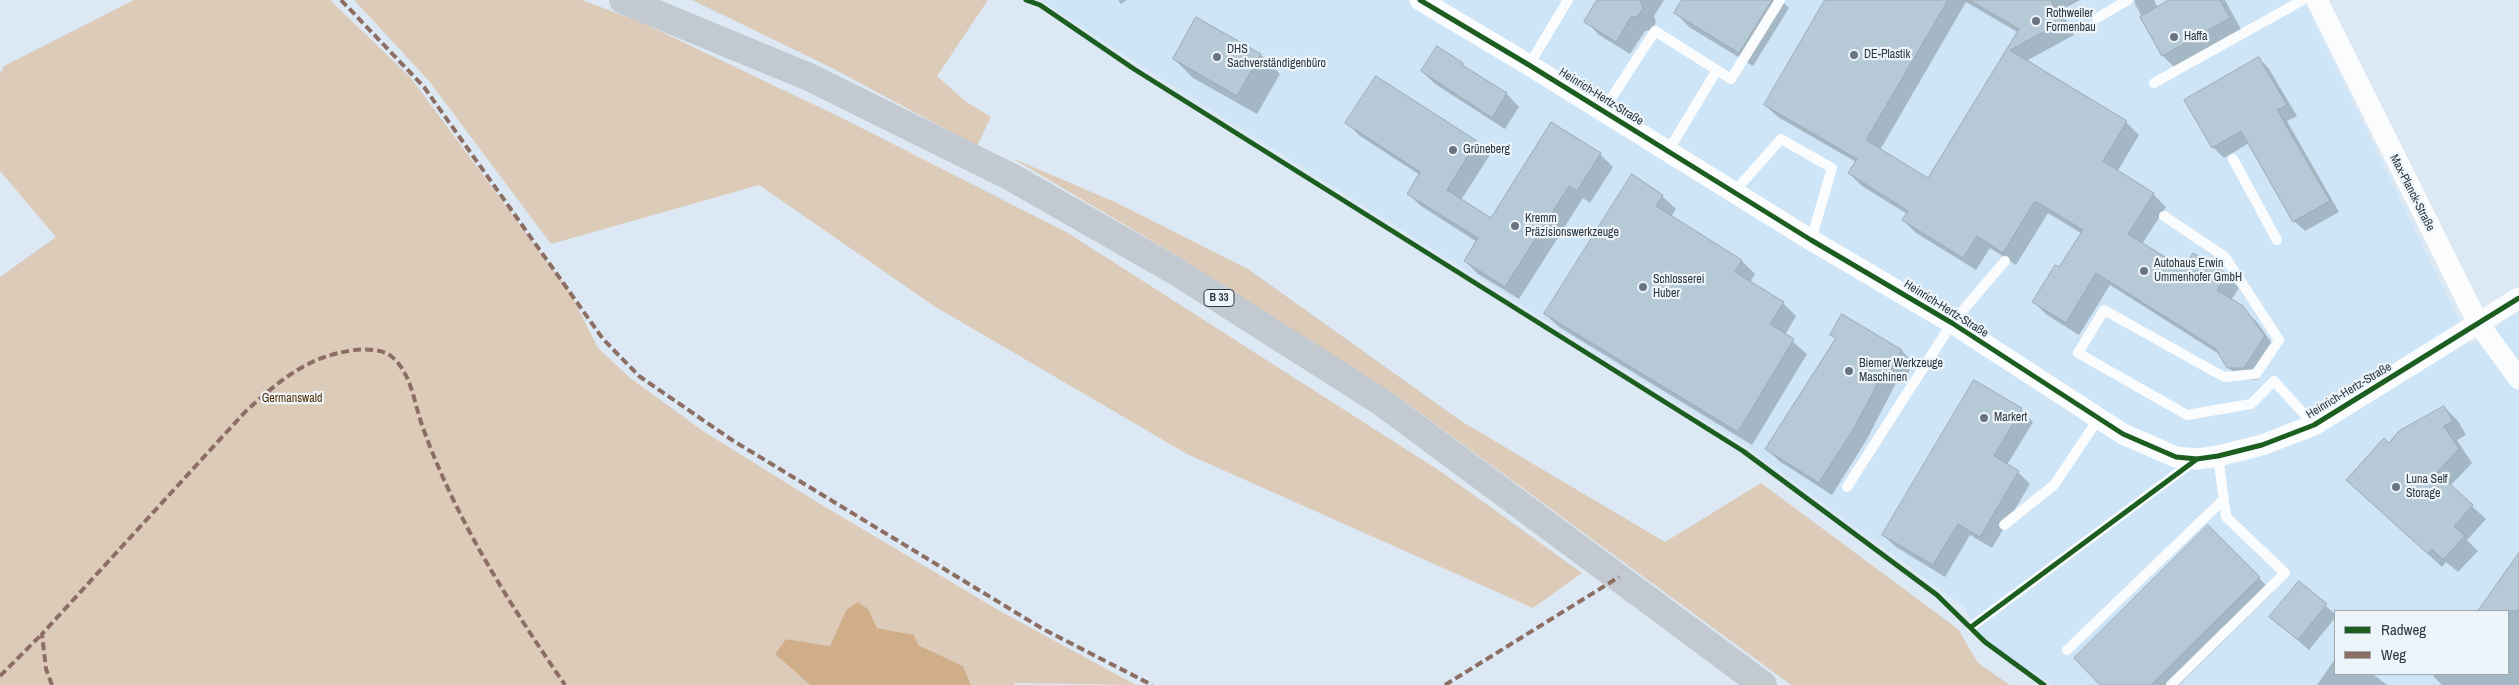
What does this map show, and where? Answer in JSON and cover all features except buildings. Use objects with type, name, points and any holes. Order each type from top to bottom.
[{"type":"main road","name":"B 33","points":[[623,0],[808,77],[1013,178],[1177,272],[1380,401],[1763,685]]},
{"type":"street","name":"Max-Planck-Straße","points":[[2317,0],[2478,323],[2519,380]]},
{"type":"street","name":"Heinrich-Hertz-Straße","points":[[1431,3],[1811,240],[1952,323],[2123,434],[2176,457],[2197,459],[2218,456],[2262,445],[2314,425],[2519,298]]},
{"type":"lane","points":[[1529,65],[1568,0]]},
{"type":"lane","points":[[1603,110],[1655,31],[1731,79],[1780,0]]},
{"type":"lane","points":[[2096,18],[2128,0]]},
{"type":"lane","points":[[2154,83],[2303,0]]},
{"type":"lane","points":[[1668,151],[1717,70]]},
{"type":"lane","points":[[1734,192],[1781,139],[1832,168],[1811,240]]},
{"type":"lane","points":[[2232,159],[2277,240]]},
{"type":"lane","points":[[2164,216],[2225,257],[2279,340],[2256,374],[2224,377],[2104,310],[2078,352],[2187,415],[2251,404],[2274,381]]},
{"type":"lane","points":[[1847,487],[1952,323],[2005,261]]},
{"type":"lane","points":[[2262,366],[2314,425]]},
{"type":"lane","points":[[2004,525],[2054,485],[2099,418]]},
{"type":"lane","points":[[2171,685],[2285,573],[2226,517],[2218,456]]},
{"type":"lane","points":[[1971,627],[2197,459]]},
{"type":"lane","points":[[2067,650],[2224,499]]},
{"type":"shaded area","points":[[1041,0],[2303,0],[2471,344],[2519,312],[2519,685],[2054,685],[1983,642],[1964,607],[1747,447],[1135,62]]},
{"type":"shaded area","points":[[858,602],[869,610],[877,628],[914,635],[918,645],[963,666],[971,685],[810,685],[775,654],[786,639],[830,646],[846,610]]},
{"type":"green space","name":"Germanswald","points":[[134,0],[330,0],[411,78],[570,292],[598,348],[629,377],[703,431],[817,502],[1000,611],[1136,685],[1016,683],[1013,685],[971,685],[963,666],[917,645],[914,635],[877,628],[869,610],[846,610],[830,646],[786,639],[775,654],[810,685],[0,685],[0,277],[56,237],[0,171],[0,74],[4,66]]},
{"type":"green space","points":[[354,0],[582,0],[643,23],[844,119],[1068,233],[1443,473],[1582,573],[1533,608],[1187,454],[934,306],[759,185],[551,244],[429,81]]},
{"type":"green space","points":[[692,0],[988,0],[937,76],[965,101],[991,117],[977,146],[832,68]]},
{"type":"green space","points":[[1012,158],[1115,202],[1248,269],[1461,421],[1665,542],[1761,483],[1958,629],[1978,663],[2010,685],[1791,685],[1393,393],[1255,309],[1186,261]]},
{"type":"marked path","points":[[341,0],[424,87],[603,339],[639,376],[732,440],[1043,629],[1152,685]]},
{"type":"marked path","points":[[52,685],[46,669],[42,634],[245,412],[282,380],[308,364],[338,353],[355,350],[379,351],[387,354],[404,371],[437,463],[468,529],[504,592],[565,685]]},
{"type":"marked path","points":[[1445,685],[1619,577]]},
{"type":"marked path","points":[[0,676],[42,634]]},
{"type":"cycle path","points":[[1026,0],[1040,5],[1134,69],[1743,451],[1937,595],[1985,642],[2044,685]]},
{"type":"cycle path","points":[[1420,0],[1529,65],[1811,240],[1952,323],[2123,434],[2176,457],[2197,459],[2218,456],[2262,445],[2314,425],[2519,298]]},
{"type":"cycle path","points":[[1971,627],[2197,459]]},
{"type":"place","name":"Rothweiler Formenbau","points":[[2036,21]]},
{"type":"place","name":"Haffa","points":[[2174,37]]},
{"type":"place","name":"DE-Plastik","points":[[1854,55]]},
{"type":"place","name":"DHS Sachverständigenbüro","points":[[1217,57]]},
{"type":"place","name":"Grüneberg","points":[[1453,150]]},
{"type":"place","name":"Kremm Präzisionswerkzeuge","points":[[1515,226]]},
{"type":"place","name":"Autohaus Erwin Ummenhofer GmbH","points":[[2144,271]]},
{"type":"place","name":"Schlosserei Huber","points":[[1643,287]]},
{"type":"place","name":"Biemer Werkzeuge Maschinen","points":[[1849,371]]},
{"type":"place","name":"Markert","points":[[1984,418]]},
{"type":"place","name":"Luna Self Storage","points":[[2396,487]]}]
